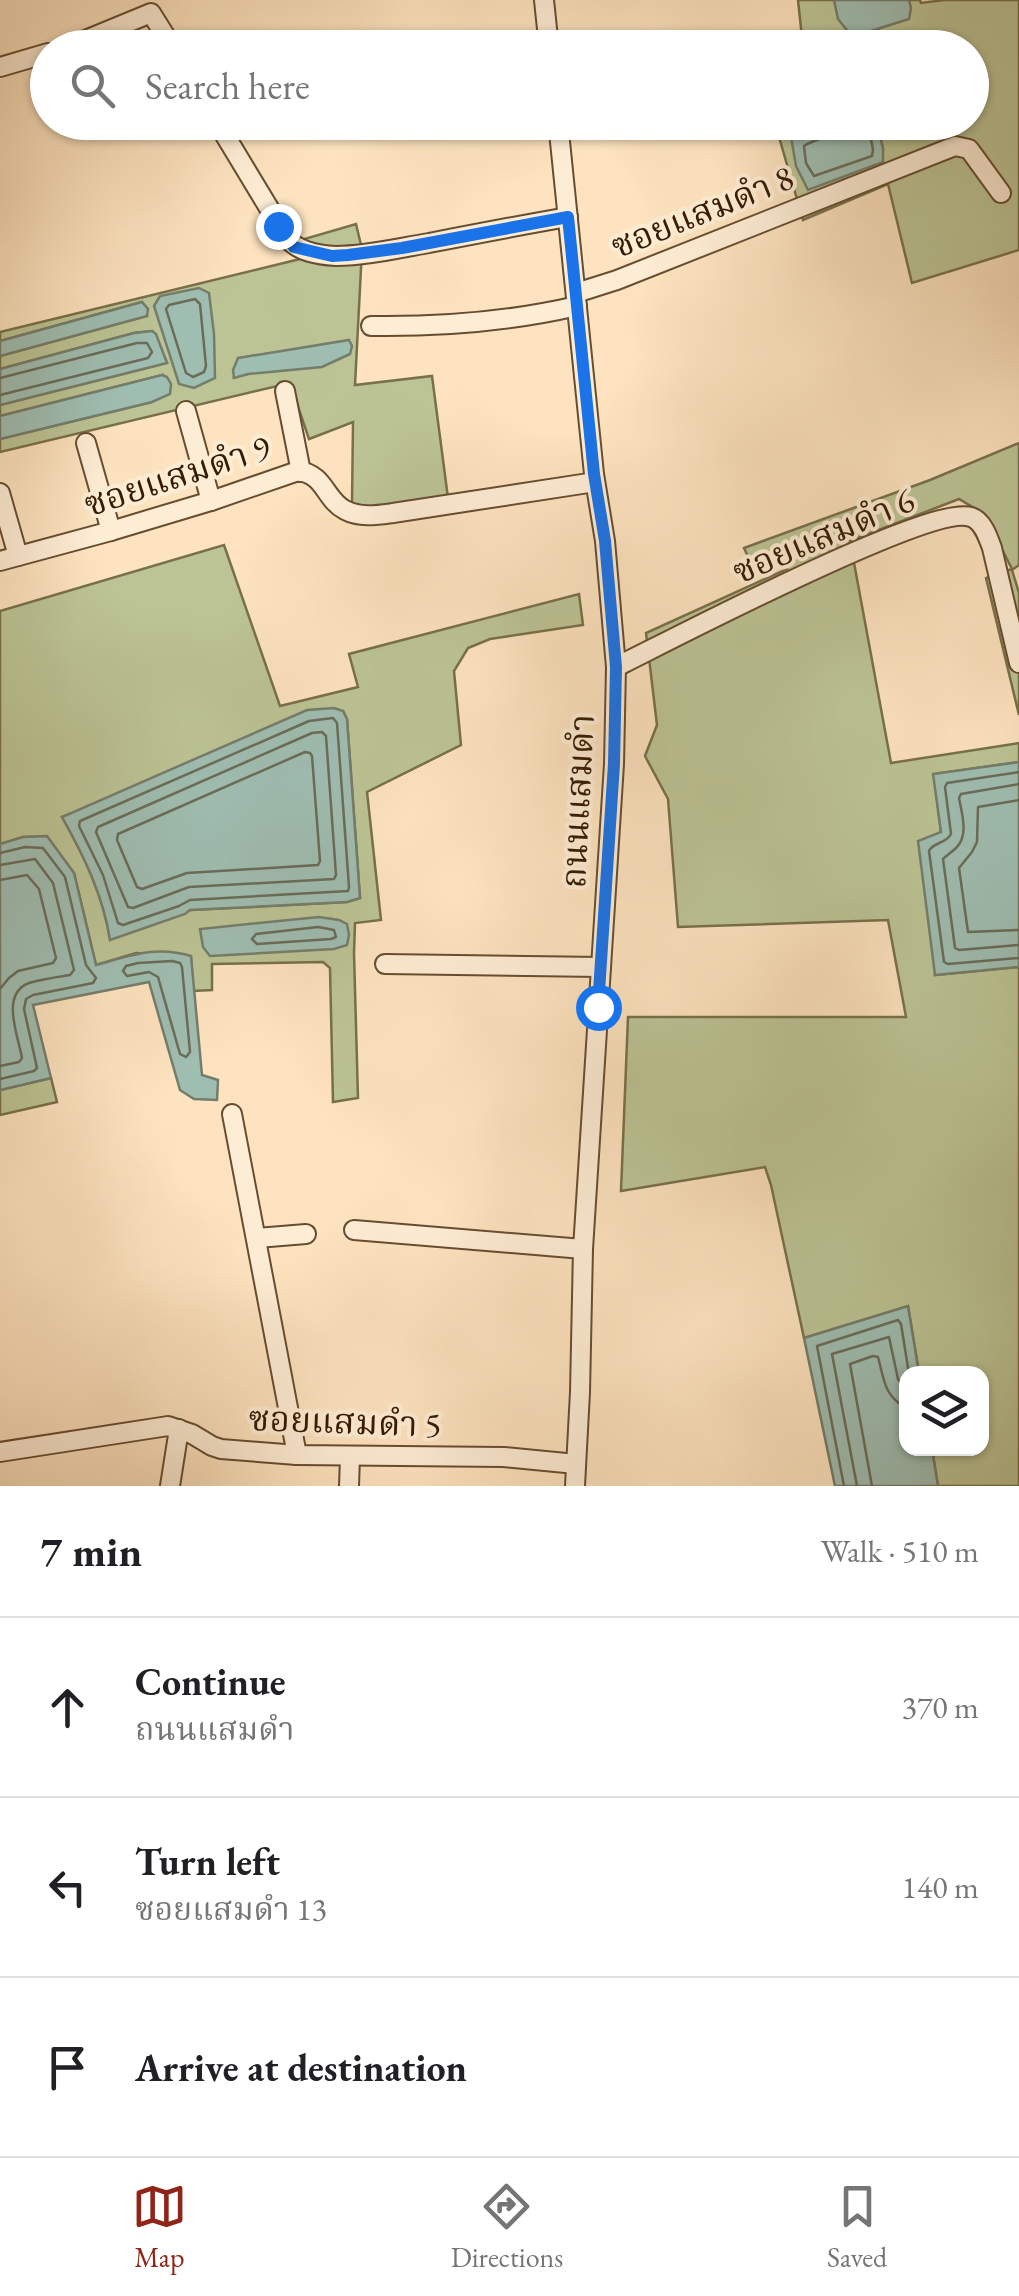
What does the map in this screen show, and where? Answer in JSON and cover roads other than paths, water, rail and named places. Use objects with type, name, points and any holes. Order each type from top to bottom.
[{"type":"street","points":[[544,0],[548,30]]},
{"type":"street","points":[[109,30],[150,13],[161,30]]},
{"type":"street","points":[[0,68],[30,59]]},
{"type":"street","points":[[229,140],[286,238],[294,247],[313,252],[332,256],[402,248],[568,217]]},
{"type":"street","name":"ถนนแสมดำ","points":[[560,140],[616,667],[614,764],[583,1249],[575,1486]]},
{"type":"street","name":"ซอยแสมดำ 8","points":[[371,326],[436,326],[524,318],[954,146],[969,148],[1001,193]]},
{"type":"street","points":[[285,391],[301,472]]},
{"type":"street","points":[[186,411],[211,501]]},
{"type":"street","points":[[86,443],[112,531]]},
{"type":"street","name":"ซอยแสมดำ 9","points":[[9,559],[301,472],[315,476],[343,510],[360,515],[596,482]]},
{"type":"street","points":[[0,492],[9,559]]},
{"type":"street","name":"ซอยแสมดำ 6","points":[[616,667],[839,557],[956,515],[978,521],[992,548],[1019,663]]},
{"type":"street","points":[[385,964],[601,967]]},
{"type":"street","points":[[232,1114],[297,1455]]},
{"type":"street","points":[[354,1230],[583,1249]]},
{"type":"street","points":[[257,1238],[306,1234]]},
{"type":"street","name":"ซอยแสมดำ 5","points":[[0,1452],[168,1426],[221,1449],[350,1457],[504,1457],[576,1464]]},
{"type":"street","points":[[170,1486],[180,1430]]},
{"type":"street","points":[[349,1486],[350,1457]]},
{"type":"water","points":[[834,0],[909,0],[911,8],[909,19],[874,30],[847,30],[838,19]]},
{"type":"water","points":[[792,140],[881,140],[883,162],[808,190],[796,166]]},
{"type":"water","points":[[199,288],[209,293],[215,378],[194,388],[179,384],[154,306],[160,296]]},
{"type":"water","points":[[142,302],[148,309],[147,316],[0,356],[0,341]]},
{"type":"water","points":[[152,331],[167,363],[0,405],[0,369]]},
{"type":"water","points":[[349,340],[350,354],[322,367],[234,378],[238,358]]},
{"type":"water","points":[[162,375],[171,384],[170,394],[152,402],[0,439],[0,416]]},
{"type":"water","points":[[307,710],[343,711],[347,719],[360,898],[347,902],[190,910],[110,940],[92,876],[62,817]]},
{"type":"water","points":[[1019,762],[1019,967],[935,975],[918,841],[941,832],[933,774]]},
{"type":"water","points":[[47,836],[74,873],[96,965],[155,952],[191,956],[202,1075],[218,1080],[217,1100],[194,1099],[180,1090],[149,982],[33,1005],[51,1078],[0,1090],[0,844],[23,837]]},
{"type":"water","points":[[319,917],[347,924],[347,945],[210,956],[203,947],[200,929]]},
{"type":"water","points":[[908,1306],[918,1366],[899,1366],[899,1456],[933,1456],[938,1486],[835,1486],[804,1338]]}]
